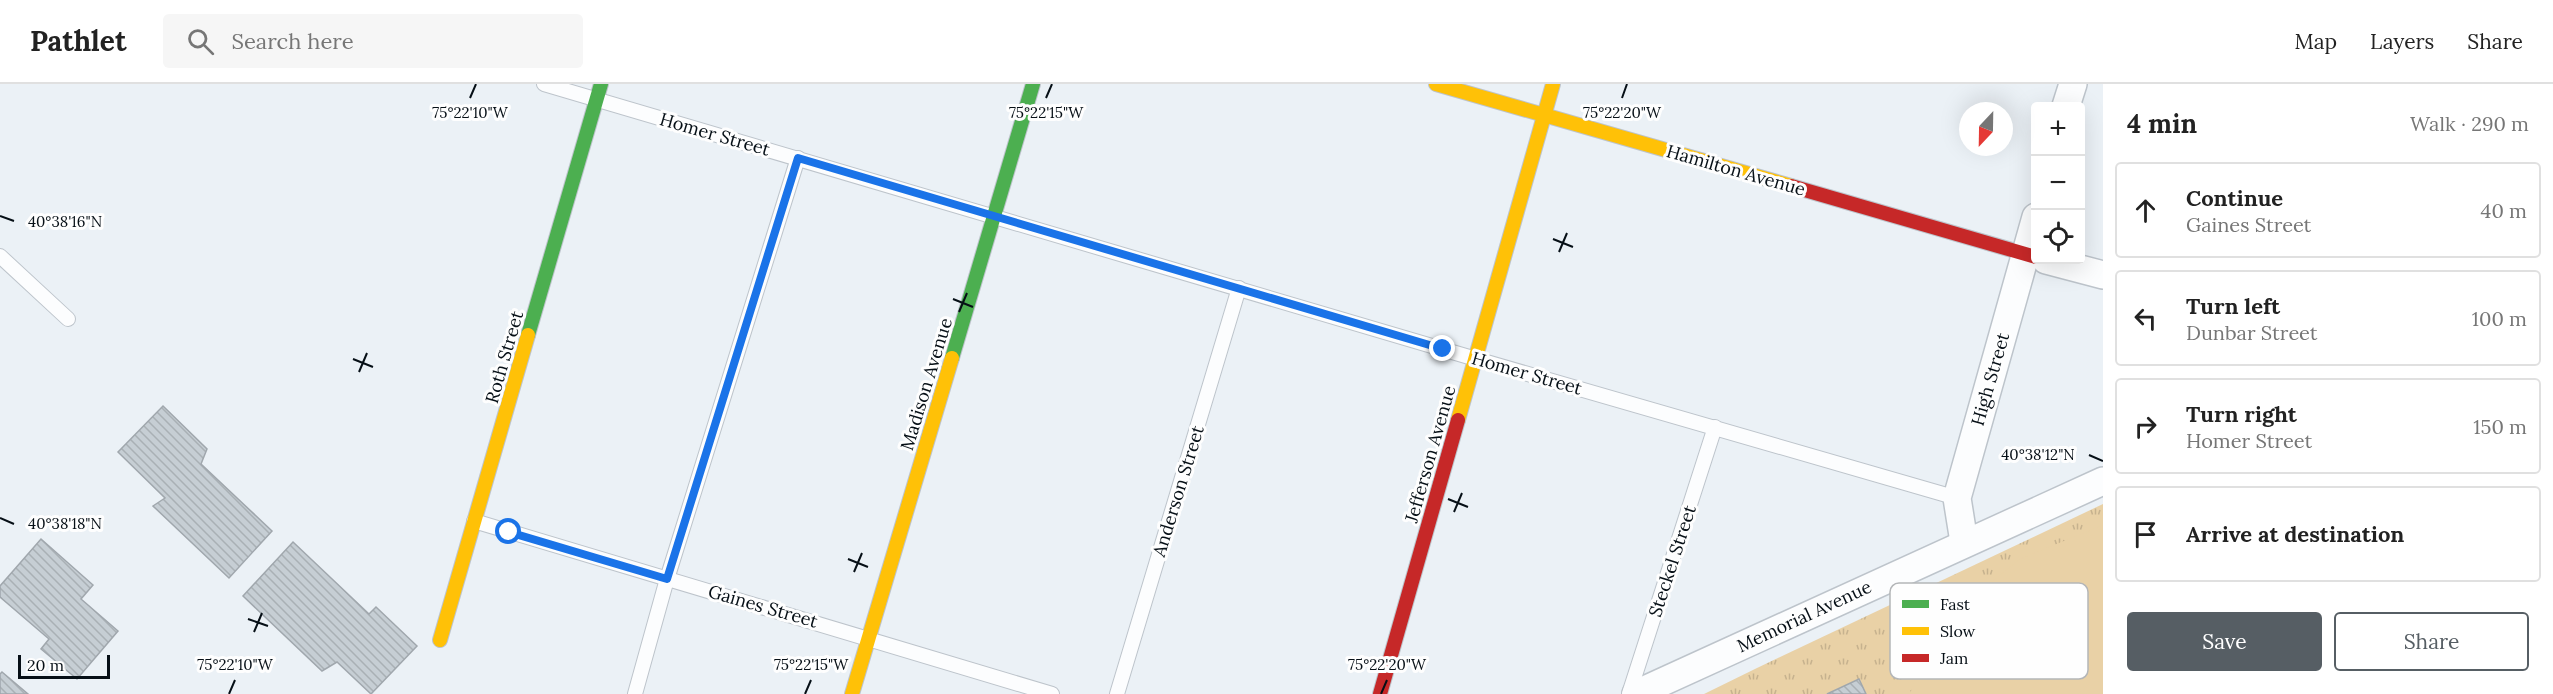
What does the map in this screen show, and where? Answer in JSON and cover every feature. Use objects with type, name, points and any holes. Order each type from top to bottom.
[{"type":"street","name":"Roth Street","points":[[440,640],[601,84]]},
{"type":"street","name":"Madison Avenue","points":[[852,694],[1033,84]]},
{"type":"street","name":"Hamilton Avenue","points":[[1436,84],[2031,256]]},
{"type":"street","name":"Jefferson Avenue","points":[[1380,694],[1553,84]]},
{"type":"street","points":[[2067,102],[2073,84]]},
{"type":"street","name":"High Street","points":[[1964,542],[1957,498],[2034,264]]},
{"type":"street","name":"Hamilton Avenue","points":[[2062,264],[2103,275]]},
{"type":"street","name":"Memorial Avenue","points":[[1636,694],[1964,542],[2103,481]]},
{"type":"lane","name":"Homer Street","points":[[544,84],[1476,359],[1957,498]]},
{"type":"lane","points":[[635,694],[667,579],[798,158]]},
{"type":"lane","points":[[0,256],[68,319]]},
{"type":"lane","name":"Anderson Street","points":[[1117,694],[1239,288]]},
{"type":"lane","name":"Steckel Street","points":[[1629,694],[1715,427]]},
{"type":"lane","name":"Gaines Street","points":[[473,520],[1052,694]]},
{"type":"green space","points":[[2103,504],[2103,694],[1704,694],[1890,605],[1890,679],[2088,679],[2088,583],[1936,583]]},
{"type":"green space","points":[[2103,525],[2103,694],[1910,694],[1915,679],[2088,679],[2088,583],[1990,583],[2020,559]]},
{"type":"building","points":[[163,406],[207,449],[201,464],[272,531],[229,578],[153,506],[165,498],[118,452]]},
{"type":"building","points":[[41,539],[93,585],[81,599],[118,631],[77,679],[41,649],[49,639],[0,597],[0,586]]},
{"type":"building","points":[[293,542],[369,614],[376,607],[417,646],[371,694],[337,662],[322,671],[243,596]]},
{"type":"building","points":[[2,672],[28,694],[0,694],[0,674]]},
{"type":"building","points":[[1859,679],[1866,694],[1827,694]]},
{"type":"traffic: fast","points":[[528,335],[601,84]]},
{"type":"traffic: fast","points":[[952,358],[1033,84]]},
{"type":"traffic: slow","points":[[1436,84],[1791,186]]},
{"type":"traffic: slow","points":[[1458,420],[1553,84]]},
{"type":"traffic: slow","points":[[440,640],[528,335]]},
{"type":"traffic: slow","points":[[852,694],[952,358]]},
{"type":"traffic: jam","points":[[1791,186],[2031,256]]},
{"type":"traffic: jam","points":[[1380,694],[1458,420]]},
{"type":"route","points":[[509,532],[667,579],[798,158],[1443,349]]}]
